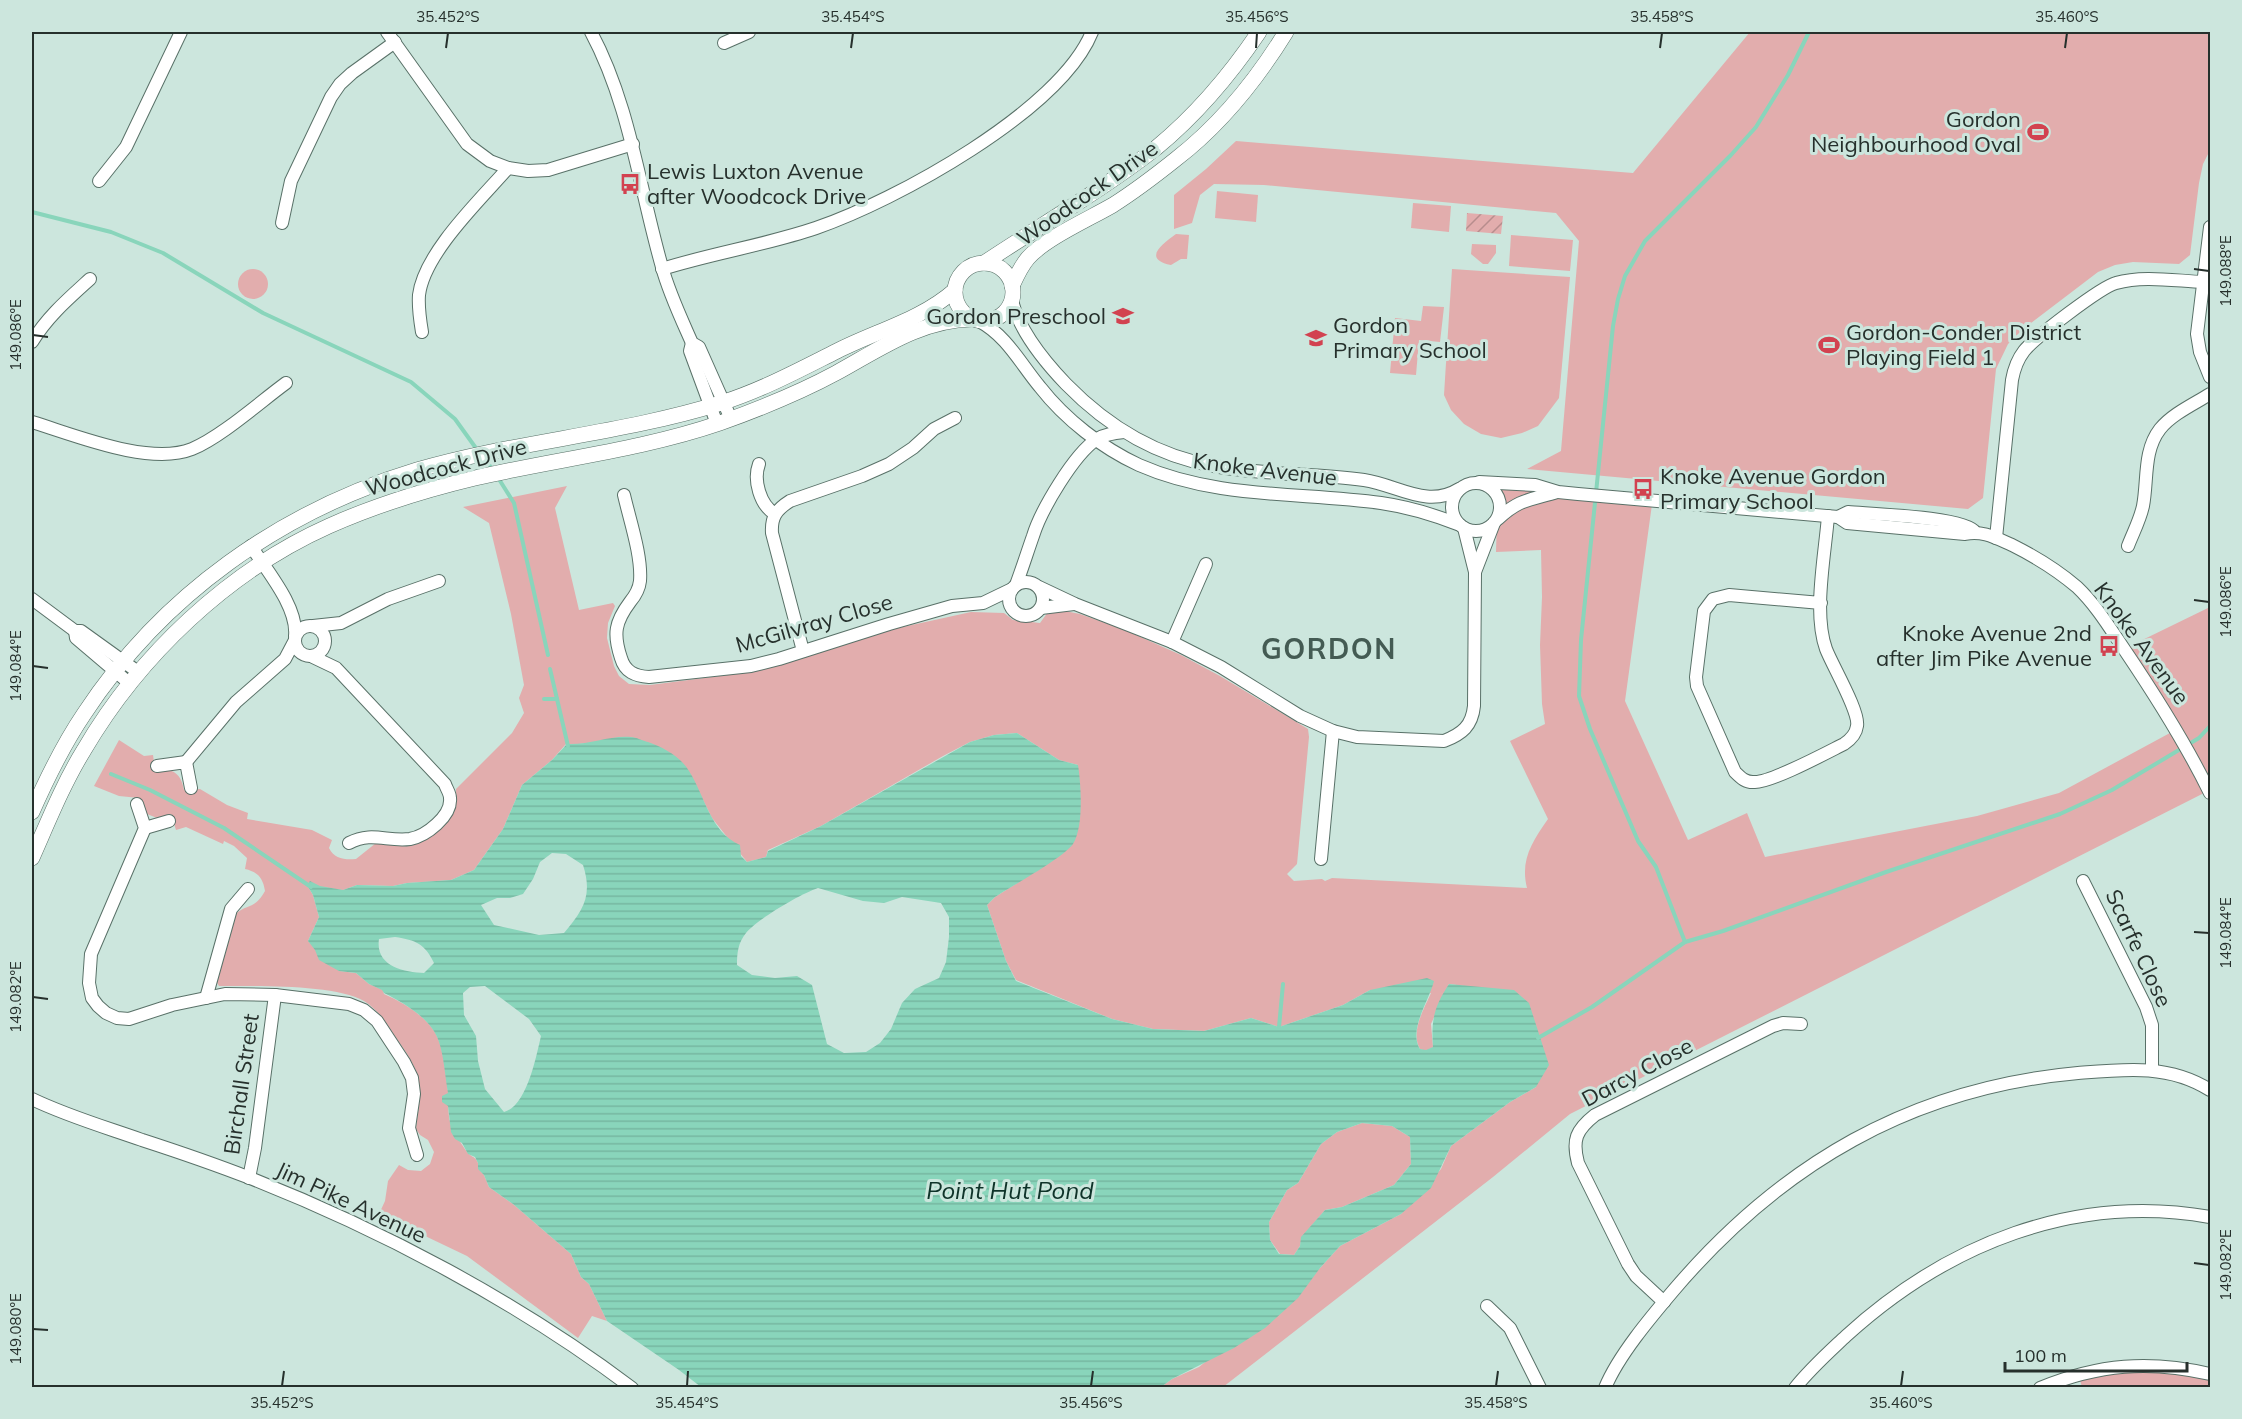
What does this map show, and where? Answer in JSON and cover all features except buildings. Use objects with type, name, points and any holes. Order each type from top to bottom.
[{"type":"main road","name":"Woodcock Drive","points":[[984,262],[1115,177],[1176,130],[1197,110],[1242,58],[1259,32]]},
{"type":"main road","name":"Woodcock Drive","points":[[1012,293],[1019,270],[1036,251],[1137,189],[1191,146],[1212,126],[1250,84],[1286,32]]},
{"type":"main road","points":[[984,262],[999,267],[1005,272],[1012,293],[1002,315],[995,319],[975,320],[959,307],[955,290],[956,281],[967,268],[984,262]]},
{"type":"main road","name":"Woodcock Drive","points":[[32,812],[57,759],[84,714],[119,666],[152,628],[215,571],[252,546],[319,507],[367,487],[418,470],[717,404],[793,374],[880,330],[926,312],[955,290]]},
{"type":"main road","name":"Woodcock Drive","points":[[32,858],[84,749],[134,677],[165,642],[244,575],[306,537],[377,506],[425,491],[680,436],[724,422],[834,374],[910,332],[951,319],[975,320]]},
{"type":"street","points":[[99,181],[126,147],[181,32]]},
{"type":"street","points":[[387,32],[467,144],[490,160],[508,168],[528,171],[548,170],[633,144]]},
{"type":"street","points":[[591,32],[605,58],[633,144],[662,269],[692,343],[690,351],[724,422]]},
{"type":"street","points":[[724,43],[749,32]]},
{"type":"street","points":[[662,269],[816,228],[906,189],[974,147],[1035,103],[1074,64],[1092,32]]},
{"type":"street","points":[[282,223],[291,181],[331,97],[352,73],[395,42]]},
{"type":"street","points":[[422,332],[419,312],[420,293],[437,253],[454,229],[508,168]]},
{"type":"street","points":[[2211,227],[2197,334],[2199,352],[2211,377]]},
{"type":"street","points":[[32,342],[43,324],[90,279]]},
{"type":"street","points":[[1996,538],[2012,380],[2016,364],[2025,349],[2094,294],[2116,283],[2133,279],[2204,282]]},
{"type":"street","name":"Knoke Avenue","points":[[1012,293],[1016,317],[1056,374],[1094,411],[1124,432],[1170,455],[1215,467],[1363,480],[1388,485],[1424,497],[1437,498],[1459,489]]},
{"type":"street","name":"Knoke Avenue","points":[[975,320],[1000,335],[1040,388],[1066,415],[1096,440],[1139,465],[1187,482],[1224,489],[1382,503],[1414,509],[1462,526]]},
{"type":"street","points":[[32,423],[132,452],[164,455],[185,451],[203,443],[286,383]]},
{"type":"street","points":[[2128,546],[2143,508],[2148,457],[2152,441],[2161,427],[2174,416],[2211,394]]},
{"type":"street","points":[[1094,411],[1097,423],[1096,440]]},
{"type":"street","points":[[803,651],[772,533],[775,514],[779,508],[790,501],[889,464],[913,448],[934,429],[955,418]]},
{"type":"street","points":[[1029,552],[1037,585],[1043,595],[1041,608],[1035,614],[1027,616],[1013,611],[1009,603],[1047,504],[1083,452],[1096,440],[1110,434],[1124,432]]},
{"type":"street","points":[[759,464],[757,476],[763,504],[775,514]]},
{"type":"street","points":[[1014,587],[1025,581],[1037,585],[1075,604],[1172,642],[1221,667],[1300,716],[1333,731],[1357,737],[1436,741],[1457,736],[1467,728],[1473,717],[1475,572],[1462,526],[1452,511],[1452,503],[1459,489],[1472,482],[1479,482],[1487,484],[1498,496],[1500,513],[1475,572]]},
{"type":"street","name":"Knoke Avenue","points":[[1479,482],[1535,485],[1558,492],[1578,494],[1833,516],[1847,523],[1965,534],[1975,531],[1996,538],[2039,559],[2078,589],[2100,613],[2175,725],[2211,793]]},
{"type":"street","name":"Knoke Avenue","points":[[1495,522],[1508,509],[1523,500],[1558,492]]},
{"type":"street","name":"McGilvray Close","points":[[624,495],[640,568],[640,584],[636,594],[621,614],[615,630],[623,664],[629,672],[638,676],[649,677],[751,666],[952,606],[983,603],[1013,611]]},
{"type":"street","points":[[1821,603],[1729,595],[1713,599],[1704,611],[1696,686],[1735,772],[1748,781],[1765,780],[1844,744],[1851,739],[1857,727],[1856,713],[1825,647],[1821,627],[1821,603],[1833,516]]},
{"type":"street","points":[[1462,526],[1470,530],[1483,530],[1495,522]]},
{"type":"street","points":[[252,546],[292,610],[312,626],[321,630],[336,668],[445,784],[450,797],[449,809],[444,816],[416,838],[406,840],[376,836],[359,838],[349,843]]},
{"type":"street","points":[[1172,642],[1206,564]]},
{"type":"street","points":[[157,766],[186,762],[236,702],[285,659],[302,628],[341,622],[388,600],[440,581]]},
{"type":"street","name":"McGilvray Close","points":[[983,603],[1014,587]]},
{"type":"street","points":[[32,599],[75,631],[81,631],[134,677]]},
{"type":"street","points":[[1041,608],[1075,604]]},
{"type":"street","points":[[292,610],[297,650],[336,668]]},
{"type":"street","points":[[285,659],[321,652],[341,622]]},
{"type":"street","points":[[1321,859],[1333,731]]},
{"type":"street","points":[[186,762],[191,788]]},
{"type":"street","points":[[137,804],[145,828],[91,954],[88,974],[92,998],[98,1006],[117,1018],[129,1019],[172,1005],[225,994],[274,994],[349,1004],[364,1010],[376,1021],[412,1078],[414,1095],[409,1128],[417,1155]]},
{"type":"street","points":[[145,828],[169,821]]},
{"type":"street","name":"Scarfe Close","points":[[2083,881],[2146,1007],[2152,1025],[2152,1070]]},
{"type":"street","points":[[206,998],[231,909],[248,889]]},
{"type":"street","name":"Birchall Street","points":[[249,1178],[255,1148],[274,994]]},
{"type":"street","name":"Darcy Close","points":[[1664,1302],[1636,1276],[1628,1264],[1578,1163],[1575,1150],[1576,1137],[1583,1124],[1595,1115],[1773,1026],[1784,1023],[1801,1024]]},
{"type":"street","points":[[1605,1388],[1609,1377],[1664,1302],[1718,1242],[1758,1206],[1817,1161],[1880,1125],[1934,1103],[1998,1085],[2059,1075],[2152,1070],[2176,1074],[2211,1090]]},
{"type":"street","name":"Jim Pike Avenue","points":[[32,1099],[85,1121],[181,1152],[249,1178],[384,1238],[492,1295],[532,1319],[632,1388]]},
{"type":"street","points":[[1794,1388],[1818,1362],[1858,1326],[1919,1279],[1966,1252],[2003,1236],[2064,1219],[2118,1212],[2150,1211],[2211,1217]]},
{"type":"street","points":[[1487,1306],[1510,1328],[1540,1388]]},
{"type":"street","points":[[2040,1388],[2084,1372],[2116,1366],[2151,1365],[2185,1368],[2211,1374]]},
{"type":"shaded area","points":[[1750,32],[2210,32],[2208,56],[2210,60],[2210,150],[2203,164],[2199,183],[2190,255],[2179,264],[2133,262],[2115,265],[2098,272],[2022,330],[2008,344],[1996,369],[1983,498],[1968,509],[1527,469],[1561,451],[1579,241],[1556,213],[1264,185],[1214,184],[1200,195],[1192,223],[1174,229],[1174,195],[1236,141],[1633,173]]},
{"type":"shaded area","points":[[1217,191],[1258,195],[1256,222],[1215,218]]},
{"type":"shaded area","points":[[1413,203],[1451,206],[1449,232],[1411,228]]},
{"type":"shaded area","points":[[1467,213],[1503,216],[1501,234],[1466,231]]},
{"type":"shaded area","points":[[1176,234],[1189,235],[1187,259],[1181,259],[1171,265],[1162,262],[1156,255],[1165,242]]},
{"type":"shaded area","points":[[1511,235],[1573,240],[1570,271],[1509,266]]},
{"type":"shaded area","points":[[1472,244],[1496,245],[1496,253],[1488,264],[1483,264],[1471,254]]},
{"type":"shaded area","points":[[253,269],[259,270],[267,278],[267,290],[259,298],[253,299],[247,298],[239,290],[238,284],[239,278],[247,270]]},
{"type":"shaded area","points":[[1452,269],[1570,277],[1559,398],[1538,426],[1501,438],[1481,434],[1464,424],[1451,410],[1444,395]]},
{"type":"shaded area","points":[[1423,306],[1444,307],[1440,342],[1419,340],[1416,375],[1390,373],[1395,318],[1421,321]]},
{"type":"shaded area","points":[[1498,483],[1653,497],[1625,701],[1688,840],[1747,813],[1765,857],[1977,816],[2059,793],[2181,727],[2130,646],[2210,607],[2210,790],[1570,1114],[1493,1177],[1223,1387],[1161,1387],[1172,1379],[1199,1367],[1320,1268],[1340,1246],[1401,1214],[1441,1169],[1451,1146],[1510,1102],[1536,1087],[1472,987],[1449,984],[1431,1024],[1433,1047],[1426,1051],[1420,1049],[1417,1042],[1417,1028],[1431,993],[1370,990],[1343,1005],[1279,1027],[1251,1018],[1204,1031],[1153,1029],[1112,1019],[1016,980],[1006,961],[987,905],[995,897],[1055,859],[1072,844],[1078,765],[1059,760],[1017,733],[994,735],[970,742],[821,826],[768,850],[766,857],[747,862],[712,818],[702,798],[631,737],[566,744],[552,760],[522,785],[503,829],[474,870],[451,880],[393,886],[357,885],[343,890],[307,885],[313,895],[319,917],[308,941],[339,971],[356,973],[369,984],[383,990],[384,994],[416,1012],[430,1025],[440,1045],[445,1066],[449,1119],[459,1140],[476,1160],[489,1187],[513,1204],[571,1254],[581,1277],[589,1284],[607,1321],[592,1316],[578,1338],[467,1256],[379,1214],[385,1201],[388,1181],[399,1165],[408,1170],[421,1171],[430,1164],[434,1152],[428,1140],[416,1129],[420,1097],[418,1076],[403,1048],[377,1012],[369,1004],[351,995],[294,987],[219,986],[216,981],[235,914],[261,897],[265,891],[263,882],[257,874],[245,869],[247,858],[234,846],[224,841],[223,844],[186,827],[176,830],[171,814],[157,818],[147,814],[139,798],[119,796],[94,786],[119,740],[144,756],[153,755],[155,769],[167,769],[175,773],[181,779],[184,790],[200,789],[227,805],[248,813],[247,819],[312,830],[332,840],[329,848],[340,858],[356,859],[376,843],[409,846],[430,837],[443,827],[452,814],[456,803],[456,789],[512,733],[524,713],[519,698],[524,685],[511,614],[489,523],[463,507],[567,486],[555,508],[579,610],[613,603],[615,606],[608,623],[607,638],[614,666],[619,676],[629,684],[650,685],[758,671],[889,630],[971,612],[1004,613],[1013,620],[1040,623],[1048,612],[1060,610],[1080,614],[1125,630],[1181,655],[1308,729],[1297,864],[1287,874],[1294,881],[1322,879],[1325,881],[1332,878],[1527,888],[1526,860],[1548,819],[1510,741],[1545,724],[1540,645],[1541,550],[1496,552]]},
{"type":"shaded area","points":[[1362,1123],[1392,1126],[1410,1137],[1411,1164],[1394,1185],[1342,1207],[1325,1210],[1302,1237],[1300,1246],[1294,1255],[1280,1254],[1270,1240],[1269,1222],[1287,1190],[1298,1183],[1321,1144],[1337,1132]]},
{"type":"shaded area","points":[[2123,1370],[2177,1372],[2210,1379],[2210,1387],[2082,1387],[2079,1377]]},
{"type":"water","name":"Point Hut Pond","points":[[1017,733],[1059,760],[1078,765],[1080,783],[1079,827],[1073,844],[1059,857],[995,897],[987,905],[1006,961],[1016,981],[1112,1019],[1153,1029],[1204,1031],[1251,1018],[1279,1027],[1343,1005],[1370,990],[1427,978],[1434,981],[1416,1033],[1420,1049],[1426,1050],[1433,1047],[1435,1014],[1449,984],[1514,990],[1529,1003],[1549,1065],[1536,1087],[1510,1102],[1451,1146],[1431,1188],[1401,1214],[1340,1246],[1298,1298],[1265,1328],[1234,1348],[1172,1379],[1161,1387],[701,1387],[607,1321],[589,1284],[581,1277],[571,1254],[513,1204],[489,1187],[484,1175],[478,1169],[475,1157],[468,1154],[462,1143],[455,1139],[451,1132],[448,1106],[442,1102],[442,1096],[448,1093],[442,1054],[435,1034],[424,1019],[382,990],[369,984],[356,973],[339,971],[319,960],[308,941],[319,917],[313,895],[307,885],[310,881],[320,886],[343,890],[357,885],[393,886],[451,880],[474,870],[503,829],[522,785],[567,744],[631,737],[654,744],[671,753],[686,766],[715,822],[730,839],[740,845],[741,856],[747,862],[766,857],[768,851],[821,826],[970,742],[994,735]],"holes":[[[552,853],[566,854],[583,865],[587,885],[586,894],[576,917],[564,933],[539,935],[494,925],[481,905],[497,898],[510,898],[523,894],[540,862]],[[818,888],[863,901],[884,903],[902,897],[941,903],[949,917],[946,962],[939,978],[915,989],[902,1003],[891,1029],[880,1043],[866,1052],[844,1053],[827,1044],[812,985],[797,976],[775,978],[752,975],[737,965],[738,948],[746,933],[769,914]],[[395,937],[419,944],[427,951],[434,963],[424,973],[392,966],[381,956],[379,939]],[[485,986],[529,1019],[541,1036],[533,1068],[524,1091],[519,1101],[504,1112],[485,1089],[478,1061],[476,1036],[464,1015],[463,993],[470,987]],[[1362,1123],[1392,1126],[1410,1137],[1411,1164],[1394,1185],[1342,1207],[1325,1210],[1301,1237],[1300,1246],[1294,1255],[1279,1254],[1270,1240],[1269,1222],[1287,1190],[1298,1183],[1321,1144],[1337,1132]]]},
{"type":"waterway","points":[[1538,1038],[1592,1007],[1685,942],[1656,867],[1638,841],[1590,729],[1579,696],[1581,640],[1613,326],[1625,276],[1645,241],[1756,127],[1788,75],[1809,32]]},
{"type":"waterway","points":[[32,212],[111,232],[163,253],[263,313],[411,382],[455,419],[478,451]]},
{"type":"waterway","points":[[483,457],[493,470]]},
{"type":"waterway","points":[[497,476],[514,503],[548,655]]},
{"type":"waterway","points":[[550,669],[568,746]]},
{"type":"waterway","points":[[544,699],[557,699]]},
{"type":"waterway","points":[[1685,942],[1723,931],[1886,872],[2060,814],[2112,790],[2199,738],[2210,726]]},
{"type":"waterway","points":[[111,774],[150,790],[224,828],[311,887]]},
{"type":"waterway","points":[[1279,1027],[1283,984]]},
{"type":"place","name":"Gordon Neighbourhood Oval","points":[[2038,132]]},
{"type":"place","name":"Lewis Luxton Avenue after Woodcock Drive","points":[[630,184]]},
{"type":"place","name":"Gordon Preschool","points":[[1123,316]]},
{"type":"place","name":"Gordon Primary School","points":[[1316,338]]},
{"type":"place","name":"Gordon-Conder District Playing Field 1","points":[[1829,345]]},
{"type":"place","name":"Knoke Avenue Gordon Primary School","points":[[1643,489]]},
{"type":"place","name":"Knoke Avenue 2nd after Jim Pike Avenue","points":[[2109,646]]},
{"type":"district","name":"GORDON","points":[[1329,649]]}]
